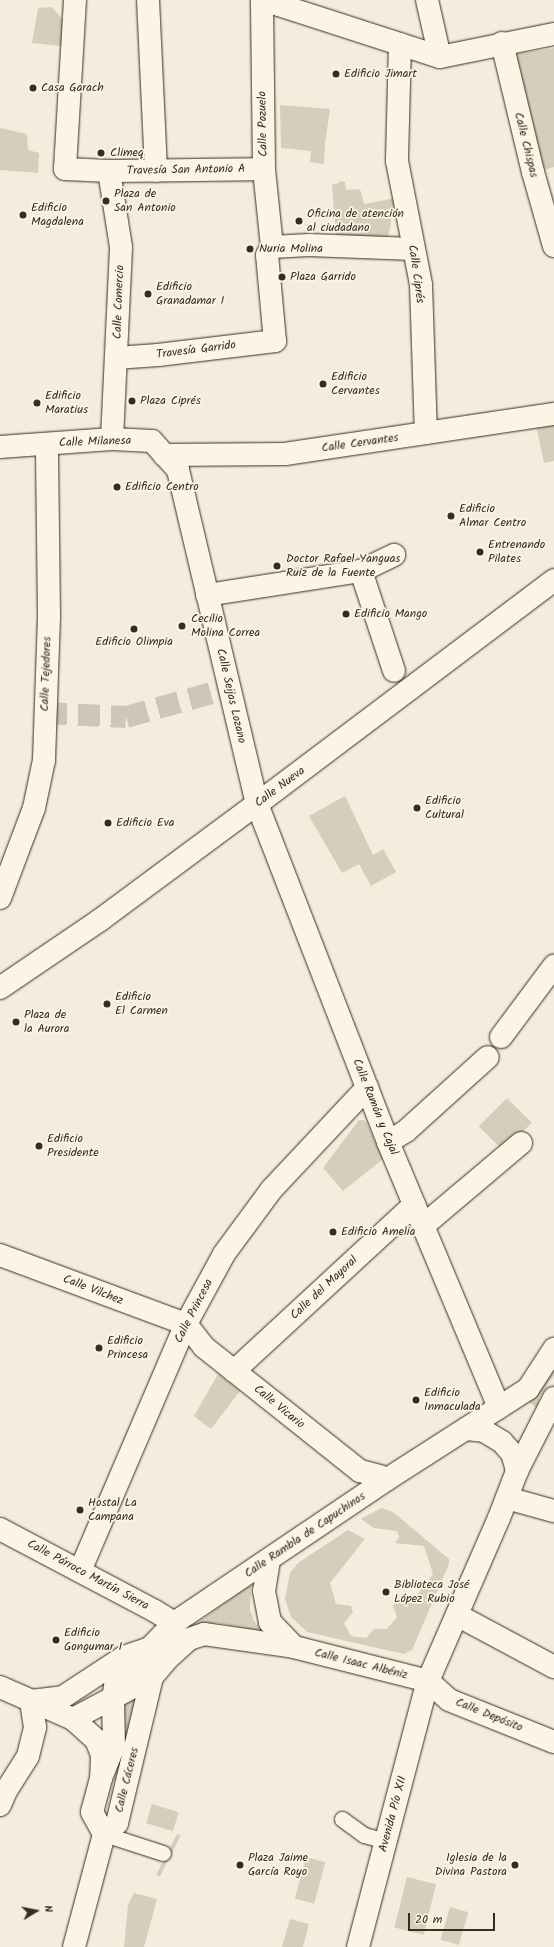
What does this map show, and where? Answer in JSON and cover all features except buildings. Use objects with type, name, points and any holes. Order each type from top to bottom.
[{"type":"street","name":"Travesía San Antonio A","points":[[75,0],[65,169],[78,171],[264,169]]},
{"type":"street","points":[[148,0],[156,171]]},
{"type":"street","name":"Calle Pozuelo","points":[[262,0],[264,169],[272,247]]},
{"type":"street","points":[[274,0],[279,5],[440,57],[502,43],[554,34]]},
{"type":"street","points":[[427,0],[440,57]]},
{"type":"street","name":"Calle Chispas","points":[[502,43],[532,172],[554,246]]},
{"type":"street","name":"Calle Ciprés","points":[[400,44],[397,161],[420,285],[426,433]]},
{"type":"street","name":"Calle Comercio","points":[[109,171],[121,247],[116,358]]},
{"type":"street","points":[[272,247],[309,245],[413,249]]},
{"type":"street","name":"Travesía Garrido","points":[[116,358],[158,355],[275,341],[267,255],[272,247]]},
{"type":"street","points":[[112,439],[116,358]]},
{"type":"street","name":"Calle Cervantes","points":[[171,462],[285,454],[554,414]]},
{"type":"street","name":"Calle Milanesa","points":[[0,447],[112,439],[152,441],[171,462]]},
{"type":"street","name":"Calle Tejedores","points":[[0,898],[34,808],[44,760],[49,616],[47,444]]},
{"type":"street","name":"Calle Seijas Lozano","points":[[171,462],[207,595],[257,804]]},
{"type":"street","points":[[207,595],[361,571],[394,555]]},
{"type":"street","points":[[361,571],[394,671]]},
{"type":"street","name":"Calle Nueva","points":[[0,988],[100,920],[257,804],[554,580]]},
{"type":"street","name":"Calle Ramón y Cajal","points":[[257,804],[388,1142],[414,1205],[424,1225],[499,1408]]},
{"type":"street","points":[[501,1038],[554,966]]},
{"type":"street","points":[[388,1142],[406,1131],[488,1057]]},
{"type":"street","name":"Calle Princesa","points":[[80,1571],[186,1324],[224,1254],[272,1189],[367,1088]]},
{"type":"street","points":[[424,1225],[521,1143]]},
{"type":"street","name":"Calle del Mayoral","points":[[234,1371],[414,1205]]},
{"type":"street","name":"Calle Vilchez","points":[[0,1255],[186,1324]]},
{"type":"street","name":"Calle Vicario","points":[[186,1324],[204,1347],[360,1471],[380,1476]]},
{"type":"street","name":"Calle Rambla de Capuchinos","points":[[150,1648],[174,1623],[528,1389],[554,1349]]},
{"type":"street","points":[[428,1681],[507,1498],[517,1471],[554,1398]]},
{"type":"street","points":[[466,1429],[484,1431],[502,1442],[512,1453],[517,1471]]},
{"type":"street","points":[[507,1498],[554,1512]]},
{"type":"street","name":"Calle Párroco Martín Sierra","points":[[0,1529],[174,1623]]},
{"type":"street","points":[[269,1560],[264,1592],[270,1622],[294,1647]]},
{"type":"street","points":[[457,1615],[554,1667]]},
{"type":"street","name":"Calle Isaac Albéniz","points":[[152,1677],[188,1638],[204,1634],[294,1647],[428,1681]]},
{"type":"street","points":[[104,1834],[92,1812],[101,1778],[114,1746],[113,1699],[115,1686],[121,1675],[143,1664],[150,1648]]},
{"type":"street","points":[[31,1701],[63,1697],[124,1657],[150,1648]]},
{"type":"street","points":[[73,1720],[152,1677]]},
{"type":"street","name":"Calle Cáceres","points":[[74,1947],[104,1834],[117,1823],[152,1677]]},
{"type":"street","name":"Calle Depósito","points":[[428,1681],[449,1700],[554,1742]]},
{"type":"street","name":"Avenida Pío XII","points":[[358,1947],[428,1681]]},
{"type":"street","points":[[0,1687],[73,1720],[96,1740],[102,1755],[101,1778]]},
{"type":"street","points":[[2,1795],[28,1756],[35,1727],[31,1701]]},
{"type":"lane","points":[[342,1819],[364,1834],[386,1841]]},
{"type":"lane","points":[[104,1834],[163,1853]]},
{"type":"shaded area","points":[[52,7],[70,28],[69,47],[32,43],[38,8]]},
{"type":"shaded area","points":[[554,48],[554,167],[540,171],[516,54]]},
{"type":"shaded area","points":[[280,105],[330,109],[324,164],[310,162],[311,151],[281,148]]},
{"type":"shaded area","points":[[0,128],[27,134],[28,150],[39,153],[38,173],[0,170]]},
{"type":"shaded area","points":[[339,181],[345,182],[346,190],[360,189],[364,204],[395,198],[388,239],[336,236],[332,184],[339,183]]},
{"type":"shaded area","points":[[554,422],[554,461],[544,463],[536,425]]},
{"type":"shaded area","points":[[345,796],[373,855],[383,849],[396,872],[371,886],[359,864],[342,873],[309,816]]},
{"type":"shaded area","points":[[507,1098],[532,1123],[503,1151],[479,1126]]},
{"type":"shaded area","points":[[359,1120],[364,1120],[367,1123],[383,1159],[343,1191],[323,1168]]},
{"type":"shaded area","points":[[554,1359],[554,1375],[539,1397],[538,1409],[522,1397]]},
{"type":"shaded area","points":[[218,1374],[240,1391],[211,1429],[194,1416]]},
{"type":"shaded area","points":[[381,1508],[393,1512],[449,1559],[449,1564],[412,1650],[404,1654],[307,1632],[291,1617],[285,1599],[290,1573],[298,1563],[348,1530],[365,1539],[330,1583],[336,1604],[351,1606],[353,1612],[344,1623],[351,1636],[366,1638],[374,1629],[387,1629],[397,1617],[393,1606],[399,1597],[411,1603],[433,1574],[424,1546],[395,1543],[399,1537],[397,1531],[374,1528],[361,1519]]},
{"type":"shaded area","points":[[251,1584],[250,1610],[254,1621],[265,1632],[218,1623],[196,1624]]},
{"type":"shaded area","points":[[143,1692],[122,1771],[117,1769],[119,1747],[118,1706]]},
{"type":"shaded area","points":[[152,1804],[179,1812],[173,1831],[146,1823]]},
{"type":"shaded area","points":[[177,1834],[181,1836],[160,1877],[156,1875]]},
{"type":"shaded area","points":[[306,1857],[325,1862],[314,1904],[295,1899]]},
{"type":"shaded area","points":[[407,1877],[436,1884],[424,1935],[394,1927]]},
{"type":"shaded area","points":[[134,1893],[157,1899],[144,1947],[124,1947],[128,1905]]},
{"type":"shaded area","points":[[450,1907],[468,1912],[459,1945],[441,1940]]},
{"type":"shaded area","points":[[290,1919],[309,1924],[303,1947],[282,1947]]},
{"type":"tunnel","points":[[45,713],[126,717],[229,688]]},
{"type":"place","name":"Edificio Jimart","points":[[336,74]]},
{"type":"place","name":"Casa Garach","points":[[33,88]]},
{"type":"place","name":"Climeq","points":[[101,153]]},
{"type":"place","name":"Plaza de San Antonio","points":[[106,201]]},
{"type":"place","name":"Edificio Magdalena","points":[[23,215]]},
{"type":"place","name":"Oficina de atención al ciudadano","points":[[299,221]]},
{"type":"place","name":"Nuria Molina","points":[[250,249]]},
{"type":"place","name":"Plaza Garrido","points":[[282,277]]},
{"type":"place","name":"Edificio Granadamar I","points":[[148,294]]},
{"type":"place","name":"Edificio Cervantes","points":[[323,384]]},
{"type":"place","name":"Plaza Ciprés","points":[[132,401]]},
{"type":"place","name":"Edificio Maratius","points":[[37,403]]},
{"type":"place","name":"Edificio Centro","points":[[117,487]]},
{"type":"place","name":"Edificio Almar Centro","points":[[451,516]]},
{"type":"place","name":"Entrenando Pilates","points":[[480,552]]},
{"type":"place","name":"Doctor Rafael Yanguas Ruiz de la Fuente","points":[[277,566]]},
{"type":"place","name":"Edificio Mango","points":[[346,614]]},
{"type":"place","name":"Cecilio Molina Correa","points":[[182,626]]},
{"type":"place","name":"Edificio Olimpia","points":[[134,629]]},
{"type":"place","name":"Edificio Cultural","points":[[417,808]]},
{"type":"place","name":"Edificio Eva","points":[[108,823]]},
{"type":"place","name":"Edificio El Carmen","points":[[107,1004]]},
{"type":"place","name":"Plaza de la Aurora","points":[[16,1022]]},
{"type":"place","name":"Edificio Presidente","points":[[39,1146]]},
{"type":"place","name":"Edificio Amelia","points":[[333,1232]]},
{"type":"place","name":"Edificio Princesa","points":[[99,1348]]},
{"type":"place","name":"Edificio Inmaculada","points":[[416,1400]]},
{"type":"place","name":"Hostal La Campana","points":[[80,1510]]},
{"type":"place","name":"Biblioteca José López Rubio","points":[[386,1592]]},
{"type":"place","name":"Edificio Gongumar I","points":[[56,1640]]},
{"type":"place","name":"Plaza Jaime García Royo","points":[[240,1865]]},
{"type":"place","name":"Iglesia de la Divina Pastora","points":[[515,1865]]}]
